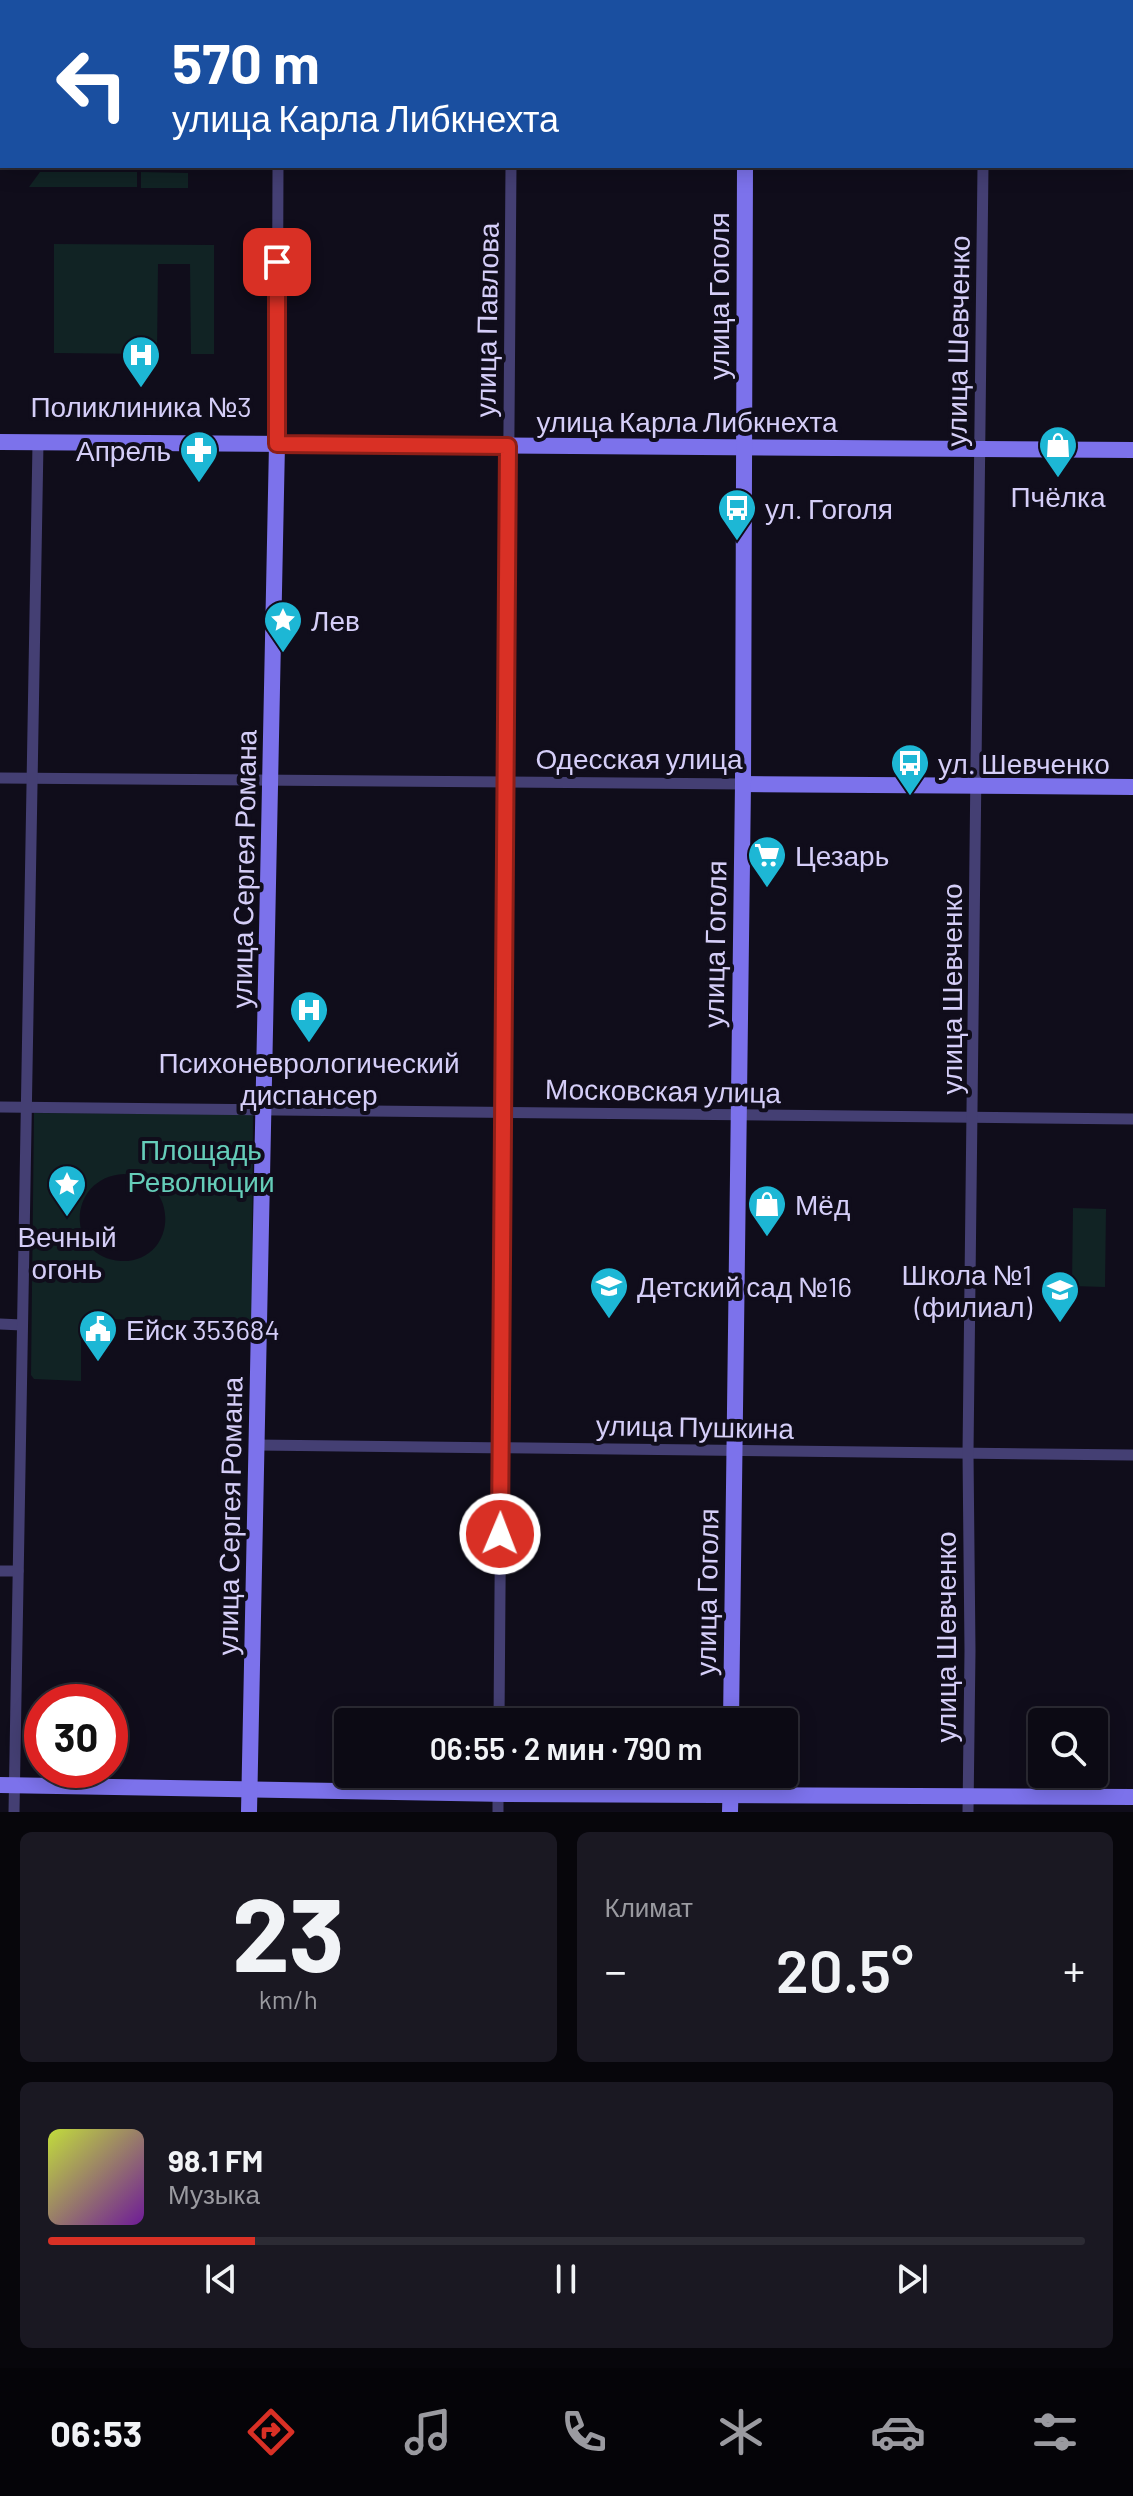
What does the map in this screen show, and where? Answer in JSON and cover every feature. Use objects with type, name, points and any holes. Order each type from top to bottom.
[{"type":"street","name":"улица Сергея Романа","points":[[249,1812],[277,444],[278,168]]},
{"type":"street","name":"улица Павлова","points":[[499,1708],[511,168]]},
{"type":"street","name":"улица Гоголя","points":[[731,1708],[743,784],[745,168]]},
{"type":"street","name":"улица Шевченко","points":[[968,1804],[968,1453],[983,168]]},
{"type":"street","name":"улица Карла Либкнехта","points":[[0,442],[1133,450]]},
{"type":"street","points":[[14,1812],[7,1785],[18,1571],[38,443]]},
{"type":"street","name":"Одесская улица","points":[[0,778],[1133,787]]},
{"type":"street","name":"Московская улица","points":[[0,1107],[1133,1119]]},
{"type":"street","points":[[0,1324],[22,1325]]},
{"type":"street","name":"улица Пушкина","points":[[257,1445],[1133,1455]]},
{"type":"street","points":[[0,1571],[18,1571]]},
{"type":"street","points":[[7,1785],[498,1793],[730,1804],[968,1804],[1133,1797]]},
{"type":"street","points":[[498,1788],[498,1812]]},
{"type":"green space","points":[[40,172],[137,172],[137,187],[29,187]]},
{"type":"green space","points":[[141,172],[188,173],[188,188],[141,188]]},
{"type":"green space","points":[[54,244],[214,245],[214,354],[191,354],[190,264],[158,264],[157,354],[54,353]]},
{"type":"green space","name":"Площадь Революции","points":[[34,1113],[253,1114],[252,1321],[81,1319],[81,1381],[34,1379],[31,1375]],"holes":[[[124,1174],[143,1180],[156,1191],[163,1205],[165,1221],[162,1236],[153,1249],[140,1258],[121,1261],[103,1257],[90,1247],[82,1233],[80,1218],[83,1202],[91,1188],[105,1178]]]},
{"type":"green space","points":[[1073,1208],[1106,1209],[1105,1287],[1072,1286]]},
{"type":"place","name":"Поликлиника №3","points":[[141,389]]},
{"type":"place","name":"Пчёлка","points":[[1058,479]]},
{"type":"place","name":"Апрель","points":[[199,484]]},
{"type":"place","name":"ул. Гоголя","points":[[737,542]]},
{"type":"place","name":"Лев","points":[[283,654]]},
{"type":"place","name":"ул. Шевченко","points":[[910,797]]},
{"type":"place","name":"Цезарь","points":[[767,889]]},
{"type":"place","name":"Психоневрологический диспансер","points":[[309,1044]]},
{"type":"place","name":"Вечный огонь","points":[[67,1218]]},
{"type":"place","name":"Мёд","points":[[767,1238]]},
{"type":"place","name":"Детский сад №16","points":[[609,1320]]},
{"type":"place","name":"Школа №1 (филиал)","points":[[1060,1324]]},
{"type":"place","name":"Ейск 353684","points":[[98,1363]]},
{"type":"route","points":[[277,262],[277,444],[508,446],[500,1534]]}]
